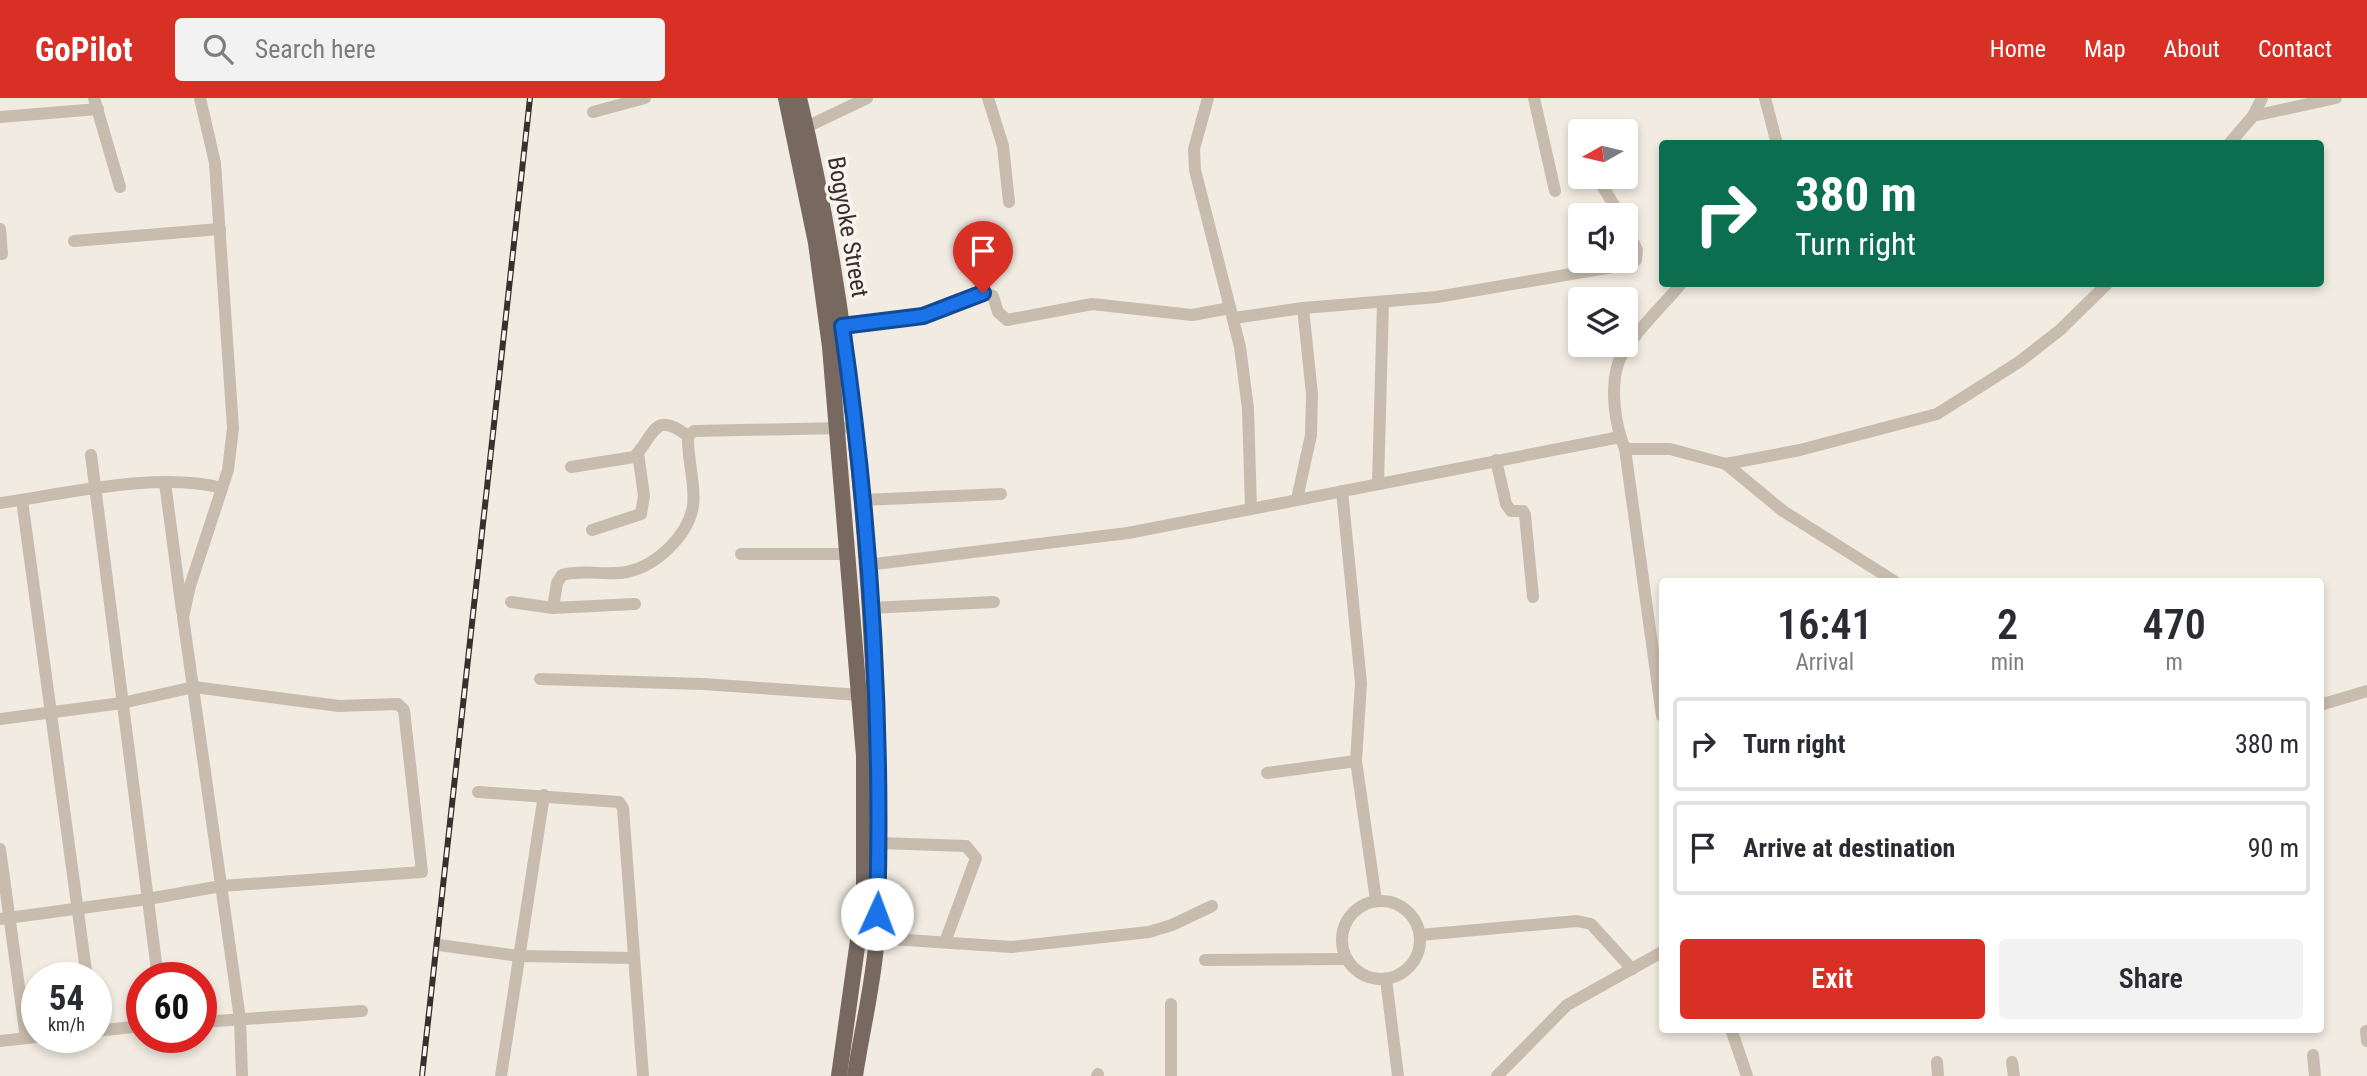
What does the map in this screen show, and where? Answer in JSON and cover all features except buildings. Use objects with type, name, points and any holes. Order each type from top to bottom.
[{"type":"main road","name":"Bogyoke Street","points":[[786,98],[800,130],[829,236],[856,427],[867,565],[880,843],[876,937],[855,1076]]},
{"type":"main road","name":"Bogyoke Street","points":[[799,98],[800,130],[839,428],[864,756],[866,869],[839,1076]]},
{"type":"street","points":[[183,617],[190,586],[229,470],[233,428],[212,137],[200,98]]},
{"type":"street","points":[[593,112],[645,98]]},
{"type":"street","points":[[800,130],[867,98]]},
{"type":"street","points":[[988,98],[1003,146],[1009,202]]},
{"type":"street","points":[[1208,98],[1194,149],[1195,170],[1232,313],[1248,409],[1251,509]]},
{"type":"street","points":[[1534,98],[1555,191]]},
{"type":"street","points":[[1765,98],[1776,140]]},
{"type":"street","points":[[2232,140],[2253,116],[2262,98]]},
{"type":"street","points":[[2253,116],[2336,98]]},
{"type":"street","points":[[0,117],[96,104],[120,187]]},
{"type":"street","points":[[0,229],[2,254]]},
{"type":"street","points":[[74,241],[220,229]]},
{"type":"street","points":[[842,326],[923,316],[983,293],[993,296],[998,312],[1007,320],[1092,304],[1192,315],[1437,297],[1577,273]]},
{"type":"street","points":[[1659,695],[1615,396],[1618,362],[1679,287]]},
{"type":"street","points":[[1726,464],[1800,450],[1937,414],[2040,346],[2104,287]]},
{"type":"street","points":[[1378,484],[1383,302]]},
{"type":"street","points":[[1297,499],[1311,435],[1312,394],[1303,308]]},
{"type":"street","points":[[554,608],[557,583],[562,575],[625,572],[650,564],[670,549],[693,505],[688,436],[677,427],[661,424],[654,427],[634,457],[570,467]]},
{"type":"street","points":[[688,436],[694,431],[856,427]]},
{"type":"street","points":[[867,565],[1128,533],[1496,460],[1623,443],[1670,449],[1726,464],[1783,511],[1889,578]]},
{"type":"street","points":[[592,530],[641,514],[644,496],[638,453]]},
{"type":"street","points":[[91,455],[156,962]]},
{"type":"street","points":[[1496,460],[1506,504],[1511,511],[1523,511],[1525,515],[1533,597]]},
{"type":"street","points":[[0,503],[96,488],[165,483],[200,482],[222,488]]},
{"type":"street","points":[[165,483],[240,1019],[242,1076]]},
{"type":"street","points":[[1342,491],[1361,683],[1356,761],[1376,900]]},
{"type":"street","points":[[862,500],[1001,494]]},
{"type":"street","points":[[22,500],[85,962]]},
{"type":"street","points":[[741,554],[849,554]]},
{"type":"street","points":[[511,602],[554,608],[635,604]]},
{"type":"street","points":[[869,608],[994,602]]},
{"type":"street","points":[[540,679],[703,684],[860,695]]},
{"type":"street","points":[[0,719],[122,702],[194,687],[339,706],[398,704],[404,710],[422,872],[221,886],[148,900],[5,918]]},
{"type":"street","points":[[2324,704],[2367,691]]},
{"type":"street","points":[[1267,772],[1356,761]]},
{"type":"street","points":[[478,792],[614,799],[623,808],[632,958],[643,1076]]},
{"type":"street","points":[[501,1076],[544,794]]},
{"type":"street","points":[[880,843],[966,846],[973,851],[976,858],[945,942]]},
{"type":"street","points":[[0,849],[5,918],[21,992]]},
{"type":"street","points":[[1376,900],[1392,901],[1405,908],[1415,920],[1420,935],[1419,950],[1412,964],[1400,974],[1386,979],[1370,978],[1357,971],[1347,959],[1342,944],[1343,929],[1350,915],[1362,905],[1376,900]]},
{"type":"street","points":[[876,937],[1012,947],[1149,932],[1172,925],[1212,906]]},
{"type":"street","points":[[1420,935],[1577,921],[1591,924],[1632,969]]},
{"type":"street","points":[[439,945],[519,956],[632,958]]},
{"type":"street","points":[[1497,1076],[1567,1005],[1659,954]]},
{"type":"street","points":[[1205,960],[1347,959]]},
{"type":"street","points":[[1386,979],[1398,1076]]},
{"type":"street","points":[[1171,1004],[1171,1076]]},
{"type":"street","points":[[217,1021],[362,1011]]},
{"type":"street","points":[[1732,1033],[1747,1076]]},
{"type":"street","points":[[0,1041],[21,1039]]},
{"type":"street","points":[[2313,1055],[2315,1076]]},
{"type":"street","points":[[1937,1062],[1938,1076]]},
{"type":"street","points":[[2012,1062],[2014,1076]]},
{"type":"railway","points":[[422,1076],[530,98]]},
{"type":"route","points":[[877,914],[880,843],[877,735],[867,565],[857,434],[842,326],[923,316],[983,293]]}]
